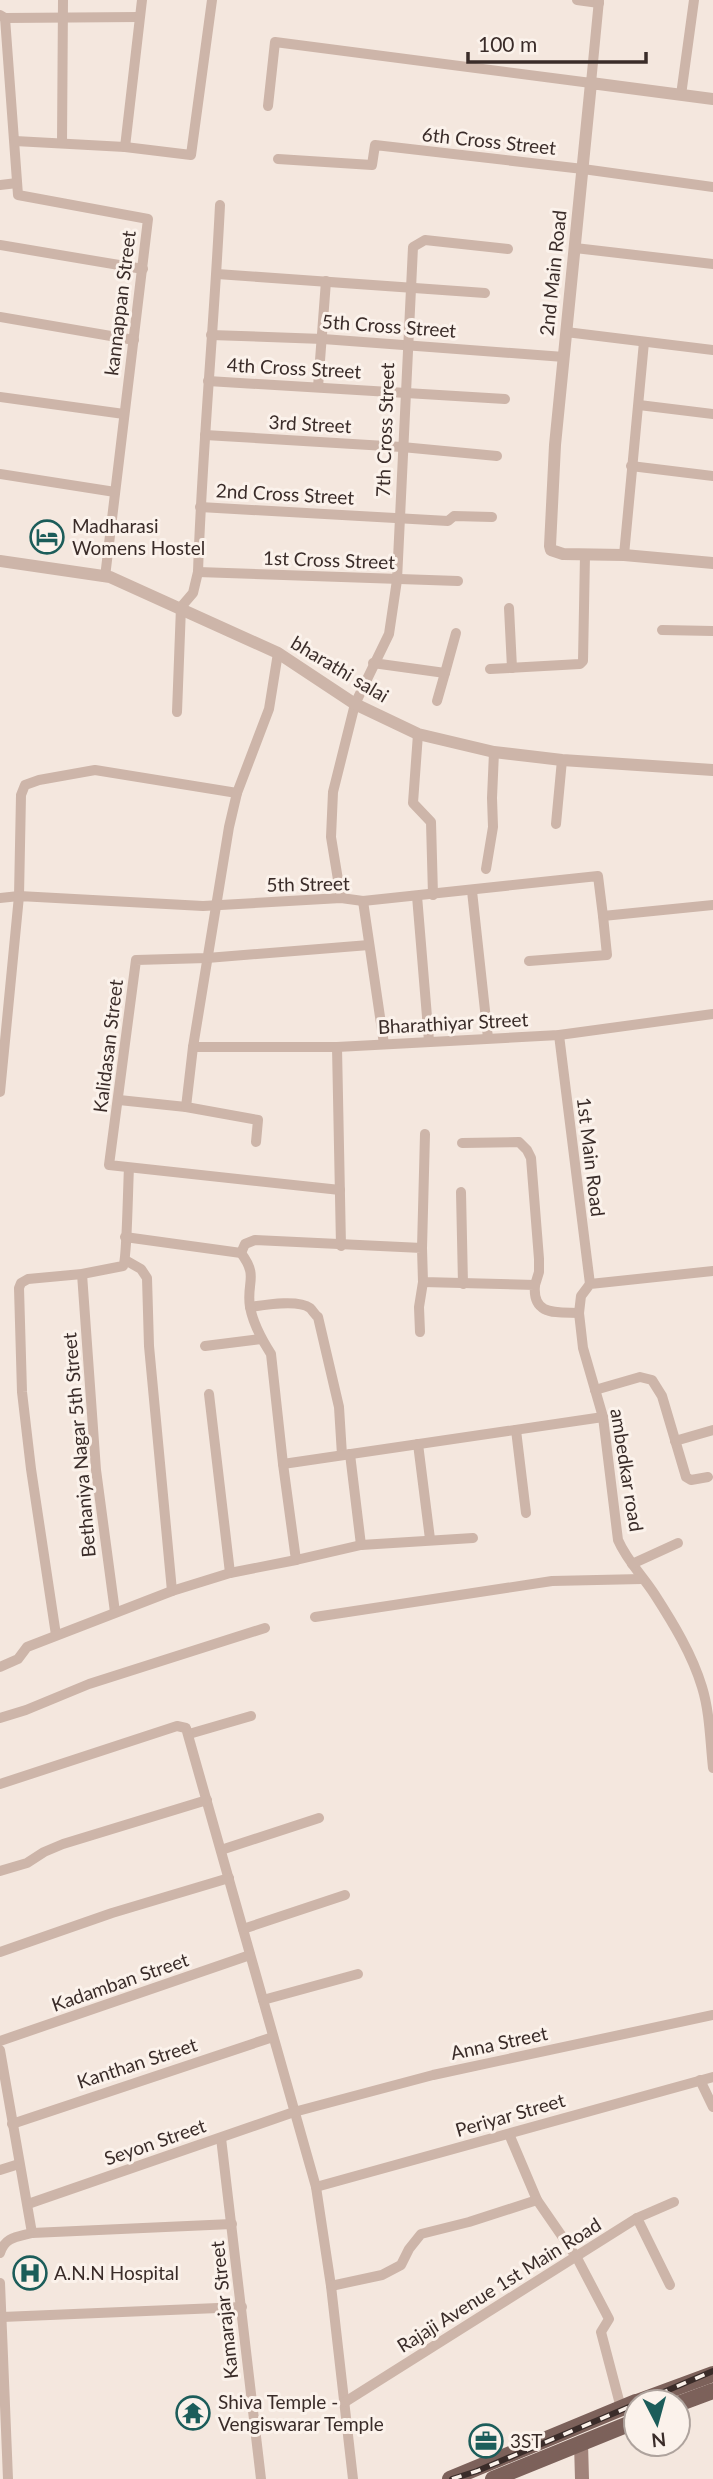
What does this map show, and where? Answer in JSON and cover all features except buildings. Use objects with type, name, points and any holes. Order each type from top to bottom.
[{"type":"main road","points":[[692,2390],[713,2374]]},
{"type":"main road","points":[[692,2396],[713,2390]]},
{"type":"main road","points":[[450,2479],[468,2476],[622,2408]]},
{"type":"main road","points":[[493,2479],[622,2427]]},
{"type":"main road","points":[[581,2443],[582,2479]]},
{"type":"street","points":[[62,143],[63,0]]},
{"type":"street","points":[[125,146],[142,0]]},
{"type":"street","points":[[15,141],[125,146],[191,155],[212,0]]},
{"type":"street","points":[[577,0],[599,1]]},
{"type":"street","points":[[681,95],[694,0]]},
{"type":"street","name":"2nd Main Road","points":[[585,555],[563,554],[551,550],[555,445],[599,1]]},
{"type":"street","points":[[0,186],[17,183],[15,141],[6,118],[2,16],[139,17]]},
{"type":"street","points":[[268,106],[275,42],[713,99]]},
{"type":"street","name":"6th Cross Street","points":[[278,159],[372,165],[375,145],[713,187]]},
{"type":"street","name":"kannappan Street","points":[[17,183],[18,195],[148,219],[105,577]]},
{"type":"street","points":[[177,712],[181,607],[193,593],[198,572],[220,205]]},
{"type":"street","name":"7th Cross Street","points":[[341,898],[331,837],[333,792],[355,704],[389,634],[397,580],[413,247],[420,242],[449,242],[508,249]]},
{"type":"street","points":[[0,246],[143,269]]},
{"type":"street","points":[[575,248],[713,264]]},
{"type":"street","points":[[217,274],[485,293]]},
{"type":"street","points":[[318,387],[326,281]]},
{"type":"street","points":[[0,317],[134,340]]},
{"type":"street","points":[[566,332],[713,350]]},
{"type":"street","name":"5th Cross Street","points":[[211,335],[323,338],[564,357]]},
{"type":"street","points":[[624,555],[644,342]]},
{"type":"street","name":"4th Cross Street","points":[[208,381],[505,399]]},
{"type":"street","points":[[0,397],[124,414]]},
{"type":"street","points":[[639,405],[713,414]]},
{"type":"street","name":"3rd Street","points":[[205,435],[402,447],[497,456]]},
{"type":"street","points":[[631,466],[713,476]]},
{"type":"street","points":[[0,474],[115,492]]},
{"type":"street","name":"2nd Cross Street","points":[[200,507],[448,521],[454,516],[492,517]]},
{"type":"street","points":[[490,669],[583,662],[585,555],[624,555],[713,563]]},
{"type":"street","name":"bharathi salai","points":[[0,561],[105,577],[181,607],[278,653],[355,704],[418,734],[494,752],[562,760],[713,770]]},
{"type":"street","name":"1st Cross Street","points":[[198,572],[458,581]]},
{"type":"street","points":[[509,608],[512,668]]},
{"type":"street","points":[[662,630],[713,631]]},
{"type":"street","points":[[437,701],[456,633]]},
{"type":"street","points":[[186,1107],[192,1047],[229,827],[237,793],[269,709],[278,653]]},
{"type":"street","points":[[373,663],[444,673]]},
{"type":"street","points":[[418,734],[413,803],[431,822],[433,895]]},
{"type":"street","points":[[486,869],[493,827],[494,752]]},
{"type":"street","points":[[556,824],[562,760]]},
{"type":"street","points":[[0,1092],[19,896],[21,795],[25,785],[95,769],[237,793]]},
{"type":"street","name":"5th Street","points":[[0,898],[19,896],[217,906],[341,898],[363,901],[598,876],[603,916]]},
{"type":"street","points":[[472,891],[488,1038]]},
{"type":"street","points":[[417,896],[429,1041]]},
{"type":"street","points":[[363,901],[384,1044]]},
{"type":"street","points":[[530,961],[607,955],[603,916],[713,905]]},
{"type":"street","points":[[207,958],[369,945]]},
{"type":"street","name":"Kalidasan Street","points":[[129,1168],[109,1166],[136,960],[207,958]]},
{"type":"street","name":"Bharathiyar Street","points":[[192,1047],[337,1047],[559,1035],[713,1014]]},
{"type":"street","name":"1st Main Road","points":[[559,1035],[590,1284]]},
{"type":"street","points":[[337,1047],[341,1246]]},
{"type":"street","points":[[119,1100],[186,1107],[258,1121],[256,1142]]},
{"type":"street","points":[[420,1332],[425,1134]]},
{"type":"street","points":[[462,1143],[519,1142],[527,1150],[531,1158],[539,1259],[534,1297],[539,1306],[547,1311],[579,1312]]},
{"type":"street","points":[[56,1635],[22,1392],[21,1283],[28,1279],[82,1274],[123,1266],[127,1261],[125,1237],[129,1168],[340,1190]]},
{"type":"street","points":[[461,1192],[463,1284]]},
{"type":"street","points":[[125,1237],[241,1253],[251,1266],[250,1307],[261,1339],[271,1354],[296,1560]]},
{"type":"street","points":[[241,1253],[246,1244],[255,1240],[422,1248]]},
{"type":"street","points":[[127,1261],[141,1269],[147,1278],[149,1346],[172,1591]]},
{"type":"street","points":[[590,1284],[713,1271]]},
{"type":"street","name":"Bethaniya Nagar 5th Street","points":[[82,1274],[96,1470],[115,1612]]},
{"type":"street","points":[[423,1282],[535,1285]]},
{"type":"street","name":"ambedkar road","points":[[590,1284],[581,1296],[579,1312],[583,1348],[603,1417],[618,1540],[676,1628],[702,1685],[713,1768]]},
{"type":"street","points":[[250,1307],[301,1304],[318,1317],[339,1407],[361,1545]]},
{"type":"street","points":[[205,1346],[261,1339]]},
{"type":"street","points":[[595,1390],[640,1377],[652,1380],[662,1396],[687,1480],[708,1477]]},
{"type":"street","points":[[209,1394],[230,1573]]},
{"type":"street","points":[[283,1464],[603,1417]]},
{"type":"street","points":[[516,1430],[526,1513]]},
{"type":"street","points":[[675,1441],[713,1430]]},
{"type":"street","points":[[418,1444],[430,1539]]},
{"type":"street","points":[[0,1667],[18,1659],[27,1647],[56,1635],[172,1591],[230,1573],[361,1545],[473,1538]]},
{"type":"street","points":[[632,1564],[678,1543]]},
{"type":"street","points":[[314,1617],[552,1581],[642,1579]]},
{"type":"street","points":[[0,1718],[89,1684],[265,1628]]},
{"type":"street","points":[[188,1732],[251,1716]]},
{"type":"street","points":[[0,1784],[177,1726],[183,1726],[188,1732],[316,2188],[331,2286],[353,2479]]},
{"type":"street","points":[[0,1871],[27,1863],[64,1844],[207,1800]]},
{"type":"street","points":[[221,1850],[319,1818]]},
{"type":"street","points":[[0,1952],[112,1913],[229,1878]]},
{"type":"street","points":[[243,1929],[345,1895]]},
{"type":"street","name":"Kadamban Street","points":[[0,2041],[250,1955]]},
{"type":"street","points":[[263,2000],[358,1975]]},
{"type":"street","name":"Anna Street","points":[[294,2112],[433,2075],[713,2015]]},
{"type":"street","name":"Kanthan Street","points":[[12,2124],[273,2037]]},
{"type":"street","points":[[1,2058],[32,2233]]},
{"type":"street","name":"Periyar Street","points":[[316,2188],[713,2077]]},
{"type":"street","points":[[700,2080],[713,2107]]},
{"type":"street","name":"Seyon Street","points":[[28,2204],[294,2112]]},
{"type":"street","points":[[509,2133],[537,2200],[576,2258],[609,2319],[601,2332],[624,2388]]},
{"type":"street","name":"Kamarajar Street","points":[[221,2138],[261,2479]]},
{"type":"street","points":[[0,2169],[19,2164]]},
{"type":"street","points":[[331,2286],[382,2275],[401,2265],[421,2234],[537,2200]]},
{"type":"street","name":"Rajaji Avenue 1st Main Road","points":[[345,2402],[637,2218],[674,2202]]},
{"type":"street","points":[[637,2218],[670,2285]]},
{"type":"street","points":[[0,2253],[2,2245],[8,2239],[32,2233],[232,2224]]},
{"type":"street","points":[[0,2283],[3,2459],[8,2479]]},
{"type":"street","points":[[2,2317],[242,2307]]},
{"type":"railway","points":[[673,2388],[713,2371]]},
{"type":"railway","points":[[452,2479],[622,2410]]},
{"type":"place","name":"Madharasi Womens Hostel","points":[[47,537]]},
{"type":"place","name":"A.N.N Hospital","points":[[30,2273]]},
{"type":"place","name":"Shiva Temple - Vengiswarar Temple","points":[[193,2413]]},
{"type":"place","name":"3ST","points":[[486,2441]]}]
